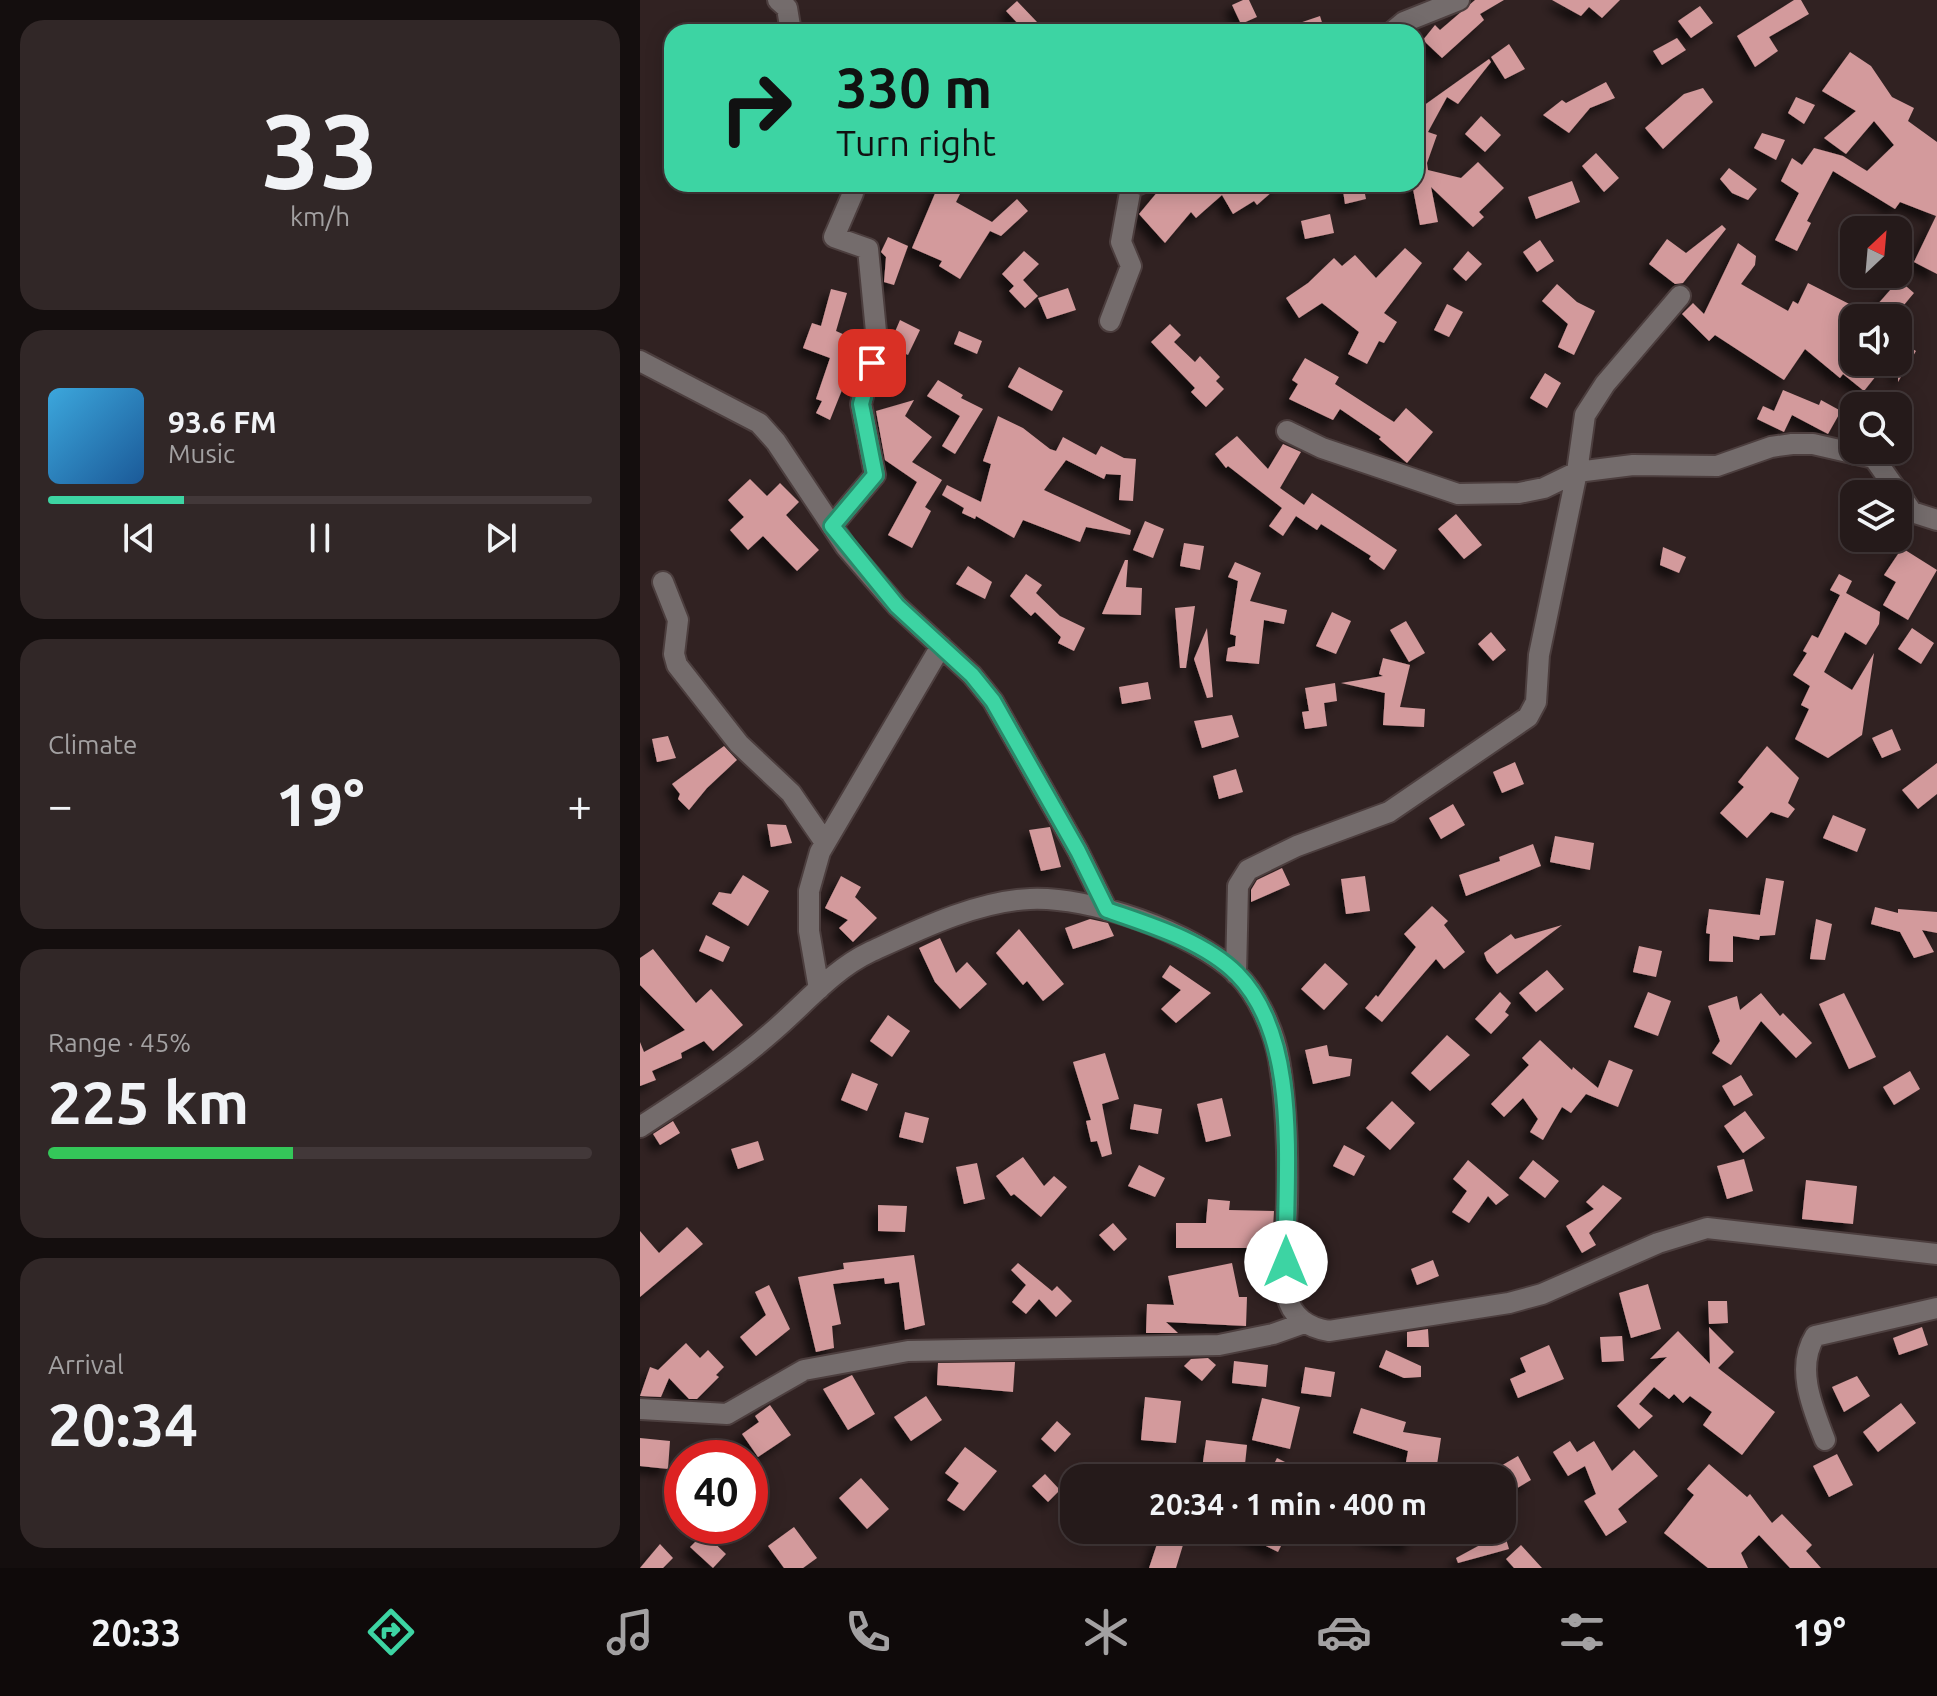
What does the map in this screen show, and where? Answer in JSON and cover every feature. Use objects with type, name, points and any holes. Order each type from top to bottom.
[{"type":"street","points":[[778,0],[787,8],[790,24]]},
{"type":"street","points":[[1402,24],[1459,0]]},
{"type":"street","points":[[832,526],[875,475],[861,404],[877,342],[868,249],[834,237],[853,192]]},
{"type":"street","points":[[1110,321],[1131,266],[1121,242],[1130,192]]},
{"type":"street","points":[[1236,974],[1238,886],[1248,870],[1297,846],[1389,812],[1528,717],[1536,702],[1539,655],[1577,472],[1582,427],[1591,405],[1680,296]]},
{"type":"street","points":[[640,361],[759,423],[832,526],[897,606],[941,646],[993,701],[1078,851],[1107,910]]},
{"type":"street","points":[[1287,431],[1322,448],[1458,494],[1519,493],[1544,488],[1577,472],[1633,465],[1717,466],[1771,447],[1813,444],[1874,458],[1912,512],[1937,520]]},
{"type":"street","points":[[663,582],[678,620],[674,654],[677,665],[739,744],[791,793],[824,841]]},
{"type":"street","points":[[819,989],[809,931],[809,891],[824,841],[941,646]]},
{"type":"street","points":[[640,1127],[712,1080],[819,989],[867,954],[996,904],[1030,899],[1107,910],[1196,946],[1236,974],[1256,999],[1279,1058],[1286,1132],[1287,1297],[1304,1323]]},
{"type":"street","points":[[640,1409],[727,1414],[804,1370],[908,1351],[1219,1345],[1273,1334],[1304,1323],[1329,1331],[1509,1303],[1572,1283],[1658,1243],[1707,1228],[1937,1254]]},
{"type":"street","points":[[1825,1440],[1807,1384],[1813,1339],[1825,1332],[1937,1308]]},
{"type":"building","points":[[1249,0],[1257,17],[1241,24],[1232,5]]},
{"type":"building","points":[[1475,0],[1504,0],[1480,14],[1484,20],[1442,58],[1424,41],[1435,25],[1440,30]]},
{"type":"building","points":[[1552,0],[1620,0],[1602,18],[1589,7],[1581,16]]},
{"type":"building","points":[[1794,0],[1801,0],[1809,14],[1769,37],[1778,51],[1755,67],[1737,36]]},
{"type":"building","points":[[1017,1],[1037,22],[1018,24],[1006,11]]},
{"type":"building","points":[[1700,6],[1713,23],[1691,38],[1678,21]]},
{"type":"building","points":[[1320,16],[1322,24],[1297,24]]},
{"type":"building","points":[[1677,38],[1686,50],[1662,65],[1653,51]]},
{"type":"building","points":[[1509,44],[1525,69],[1505,79],[1491,57]]},
{"type":"building","points":[[1850,52],[1871,66],[1892,97],[1914,108],[1908,121],[1937,142],[1937,274],[1914,262],[1936,216],[1900,202],[1895,209],[1833,171],[1807,221],[1811,223],[1797,251],[1775,240],[1799,193],[1781,181],[1792,158],[1802,165],[1814,148],[1843,156],[1867,171],[1894,145],[1874,121],[1846,154],[1824,138],[1856,111],[1822,91]]},
{"type":"building","points":[[1489,59],[1491,62],[1458,104],[1447,97],[1428,132],[1437,135],[1427,163],[1428,170],[1461,178],[1478,162],[1504,188],[1479,212],[1484,217],[1473,227],[1431,187],[1438,222],[1420,225],[1414,192],[1424,192],[1424,105]]},
{"type":"building","points":[[1606,82],[1615,98],[1590,108],[1569,133],[1543,115],[1562,100],[1566,103]]},
{"type":"building","points":[[1703,88],[1713,102],[1663,149],[1645,128],[1684,94]]},
{"type":"building","points":[[1796,97],[1815,105],[1804,124],[1788,113]]},
{"type":"building","points":[[1481,116],[1501,135],[1485,152],[1465,134]]},
{"type":"building","points":[[1762,133],[1785,140],[1776,160],[1754,148]]},
{"type":"building","points":[[1596,153],[1619,178],[1604,192],[1582,166]]},
{"type":"building","points":[[1729,168],[1757,189],[1748,200],[1732,193],[1720,179]]},
{"type":"building","points":[[1572,181],[1580,202],[1536,219],[1528,197]]},
{"type":"building","points":[[936,192],[961,192],[956,202],[992,222],[1017,199],[1028,211],[1001,236],[990,231],[960,279],[939,266],[942,261],[912,248]]},
{"type":"building","points":[[1157,192],[1272,192],[1257,205],[1254,201],[1233,214],[1222,195],[1196,218],[1191,212],[1165,243],[1139,214]]},
{"type":"building","points":[[1343,192],[1365,192],[1366,199],[1345,204]]},
{"type":"building","points":[[1330,214],[1334,233],[1305,239],[1301,221]]},
{"type":"building","points":[[1722,225],[1726,229],[1683,283],[1675,284],[1649,264],[1667,239],[1686,253]]},
{"type":"building","points":[[888,237],[908,246],[894,285],[884,282],[886,257],[881,252]]},
{"type":"building","points":[[1540,240],[1554,261],[1537,272],[1523,252]]},
{"type":"building","points":[[1738,243],[1756,256],[1755,265],[1741,284],[1788,311],[1793,301],[1798,304],[1808,283],[1849,304],[1840,304],[1842,376],[1840,378],[1805,349],[1784,380],[1715,335],[1709,341],[1682,314],[1693,303],[1704,314]]},
{"type":"building","points":[[1405,248],[1422,263],[1384,313],[1397,322],[1384,343],[1379,341],[1367,364],[1348,354],[1359,332],[1322,303],[1299,318],[1286,298],[1308,283],[1334,258],[1342,266],[1355,255],[1376,278]]},
{"type":"building","points":[[1024,251],[1039,264],[1023,280],[1038,296],[1025,308],[1009,291],[1014,286],[1002,274]]},
{"type":"building","points":[[1468,251],[1482,264],[1466,281],[1453,269]]},
{"type":"building","points":[[1557,284],[1577,302],[1595,311],[1574,355],[1558,347],[1568,324],[1542,301]]},
{"type":"building","points":[[1068,288],[1076,310],[1047,319],[1038,298]]},
{"type":"building","points":[[1892,288],[1908,288],[1914,293],[1905,304],[1878,304]]},
{"type":"building","points":[[831,289],[847,293],[836,331],[854,339],[847,356],[859,360],[852,388],[844,385],[830,420],[816,413],[822,401],[816,399],[830,358],[803,348],[812,323],[821,326]]},
{"type":"building","points":[[1447,304],[1463,312],[1449,337],[1434,330]]},
{"type":"building","points":[[900,320],[920,330],[908,355],[889,346]]},
{"type":"building","points":[[1170,324],[1181,335],[1174,342],[1195,362],[1200,356],[1220,377],[1216,381],[1224,389],[1206,407],[1191,392],[1195,388],[1151,342]]},
{"type":"building","points":[[959,331],[982,341],[977,354],[954,344]]},
{"type":"building","points":[[1305,358],[1339,377],[1335,384],[1394,422],[1406,408],[1433,432],[1407,463],[1379,439],[1381,437],[1340,409],[1333,420],[1289,399],[1298,384],[1292,380]]},
{"type":"building","points":[[1019,367],[1063,391],[1052,411],[1008,387]]},
{"type":"building","points":[[1545,373],[1561,383],[1547,408],[1530,398]]},
{"type":"building","points":[[1845,376],[1876,376],[1864,391]]},
{"type":"building","points":[[938,380],[963,395],[961,398],[983,409],[955,454],[942,446],[960,416],[927,396]]},
{"type":"building","points":[[1783,390],[1819,405],[1821,400],[1840,413],[1828,434],[1792,415],[1784,432],[1757,419],[1763,406],[1774,411]]},
{"type":"building","points":[[914,400],[905,416],[932,437],[912,462],[942,480],[925,507],[931,511],[912,548],[888,535],[917,482],[885,460],[876,411]]},
{"type":"building","points":[[998,416],[1023,428],[1056,451],[1063,437],[1096,455],[1101,446],[1124,458],[1136,459],[1133,501],[1119,500],[1121,475],[1106,474],[1104,479],[1066,460],[1044,490],[1131,530],[1130,535],[1086,527],[1080,542],[1023,520],[1014,538],[976,516],[975,519],[962,513],[964,508],[942,495],[947,485],[981,502],[991,464],[983,461]]},
{"type":"building","points":[[1237,436],[1268,469],[1283,444],[1301,452],[1280,488],[1304,505],[1312,493],[1397,550],[1384,570],[1369,559],[1371,556],[1321,524],[1317,530],[1296,516],[1283,536],[1269,526],[1282,508],[1228,466],[1226,468],[1215,454]]},
{"type":"building","points":[[750,479],[767,496],[780,483],[799,502],[786,515],[819,550],[797,571],[763,536],[748,550],[730,530],[744,517],[728,500]]},
{"type":"building","points":[[1456,514],[1482,545],[1464,559],[1438,529]]},
{"type":"building","points":[[1145,521],[1164,529],[1153,558],[1133,550]]},
{"type":"building","points":[[1184,543],[1204,546],[1200,570],[1180,566]]},
{"type":"building","points":[[1663,547],[1686,557],[1679,573],[1660,565]]},
{"type":"building","points":[[1899,552],[1908,552],[1937,570],[1908,620],[1883,605],[1896,582],[1884,575]]},
{"type":"building","points":[[1125,560],[1128,560],[1126,587],[1142,588],[1141,615],[1102,614]]},
{"type":"building","points":[[1235,562],[1261,573],[1250,601],[1287,610],[1284,624],[1264,620],[1259,664],[1226,661],[1228,648],[1235,646],[1236,636],[1230,634],[1238,581],[1228,577]]},
{"type":"building","points":[[968,566],[992,582],[985,599],[956,584]]},
{"type":"building","points":[[1026,574],[1042,585],[1036,593],[1060,616],[1085,628],[1074,651],[1058,643],[1061,637],[1035,612],[1031,616],[1010,596]]},
{"type":"building","points":[[1839,574],[1852,581],[1846,593],[1880,612],[1879,624],[1866,645],[1845,632],[1824,672],[1852,690],[1874,653],[1862,735],[1828,758],[1795,739],[1809,709],[1801,705],[1810,686],[1793,675],[1807,653],[1803,651],[1812,635],[1818,638],[1840,595],[1830,590]]},
{"type":"building","points":[[1195,606],[1186,668],[1180,668],[1175,608]]},
{"type":"building","points":[[1332,612],[1351,621],[1336,654],[1316,646]]},
{"type":"building","points":[[1406,621],[1425,653],[1409,662],[1390,630]]},
{"type":"building","points":[[1207,628],[1213,697],[1207,698],[1194,659]]},
{"type":"building","points":[[1912,628],[1934,643],[1921,664],[1898,649]]},
{"type":"building","points":[[1491,632],[1506,650],[1493,661],[1478,644]]},
{"type":"building","points":[[1383,658],[1410,665],[1400,707],[1425,709],[1424,727],[1383,725],[1385,693],[1341,683],[1383,676],[1379,674]]},
{"type":"building","points":[[1148,682],[1151,699],[1122,704],[1119,687]]},
{"type":"building","points":[[1335,683],[1337,701],[1324,703],[1327,726],[1305,729],[1302,712],[1309,711],[1305,688]]},
{"type":"building","points":[[1232,715],[1239,737],[1202,748],[1194,721]]},
{"type":"building","points":[[1892,729],[1901,750],[1882,758],[1872,738]]},
{"type":"building","points":[[668,736],[676,758],[657,762],[652,739]]},
{"type":"building","points":[[724,746],[737,760],[689,810],[678,799],[680,794],[672,784]]},
{"type":"building","points":[[1767,746],[1799,778],[1788,803],[1795,809],[1788,818],[1771,812],[1747,838],[1720,813],[1744,787],[1738,782]]},
{"type":"building","points":[[1515,762],[1524,784],[1502,793],[1493,772]]},
{"type":"building","points":[[1937,763],[1937,794],[1918,809],[1902,790]]},
{"type":"building","points":[[1236,769],[1243,792],[1219,799],[1213,776]]},
{"type":"building","points":[[1453,804],[1465,825],[1441,839],[1429,818]]},
{"type":"building","points":[[1833,815],[1866,829],[1857,852],[1823,838]]},
{"type":"building","points":[[767,824],[786,825],[792,843],[771,847]]},
{"type":"building","points":[[1050,827],[1061,867],[1041,871],[1029,830]]},
{"type":"building","points":[[1555,836],[1594,843],[1590,870],[1550,862]]},
{"type":"building","points":[[1533,844],[1541,866],[1466,896],[1459,875],[1500,861],[1499,857]]},
{"type":"building","points":[[1282,868],[1290,885],[1251,902],[1251,890],[1257,880]]},
{"type":"building","points":[[743,875],[769,891],[748,926],[712,904],[719,892],[731,894]]},
{"type":"building","points":[[841,876],[861,887],[855,897],[877,918],[853,942],[839,928],[848,920],[825,908]]},
{"type":"building","points":[[1365,876],[1370,911],[1346,914],[1341,879]]},
{"type":"building","points":[[1766,878],[1784,881],[1775,935],[1760,936],[1759,940],[1733,936],[1733,962],[1709,961],[1710,934],[1706,933],[1709,909],[1760,915]]},
{"type":"building","points":[[1432,906],[1448,921],[1444,925],[1465,952],[1444,969],[1436,959],[1382,1022],[1365,1008],[1376,995],[1378,997],[1416,947],[1404,934]]},
{"type":"building","points":[[1875,907],[1898,913],[1898,909],[1937,912],[1937,933],[1922,930],[1934,952],[1914,958],[1900,932],[1871,924]]},
{"type":"building","points":[[1090,919],[1108,923],[1114,936],[1073,949],[1065,928]]},
{"type":"building","points":[[1816,919],[1832,924],[1825,960],[1810,959]]},
{"type":"building","points":[[1562,925],[1497,974],[1487,961],[1484,953],[1511,934],[1515,939]]},
{"type":"building","points":[[1019,929],[1064,984],[1043,1001],[1027,981],[1023,985],[996,953]]},
{"type":"building","points":[[706,935],[730,947],[723,962],[699,951]]},
{"type":"building","points":[[940,938],[956,973],[967,962],[987,984],[960,1009],[935,982],[919,948]]},
{"type":"building","points":[[1639,946],[1662,951],[1656,977],[1633,972]]},
{"type":"building","points":[[653,949],[696,1003],[711,989],[743,1025],[713,1051],[704,1041],[681,1053],[682,1058],[652,1071],[656,1080],[640,1086],[640,1042],[644,1052],[685,1030],[640,985],[640,958]]},
{"type":"building","points":[[1325,963],[1348,984],[1324,1010],[1301,989]]},
{"type":"building","points":[[1170,965],[1211,993],[1176,1023],[1161,1009],[1181,990],[1162,977]]},
{"type":"building","points":[[1547,970],[1564,989],[1536,1012],[1519,993]]},
{"type":"building","points":[[1500,992],[1511,1003],[1505,1012],[1509,1015],[1491,1034],[1475,1019]]},
{"type":"building","points":[[1648,992],[1671,1001],[1658,1036],[1634,1027]]},
{"type":"building","points":[[1761,993],[1780,1016],[1783,1013],[1812,1043],[1796,1058],[1761,1021],[1731,1065],[1712,1053],[1720,1041],[1708,1006],[1737,996],[1740,1010]]},
{"type":"building","points":[[1844,993],[1876,1057],[1849,1069],[1819,1004]]},
{"type":"building","points":[[888,1015],[910,1031],[892,1057],[870,1041]]},
{"type":"building","points":[[1447,1035],[1470,1055],[1430,1091],[1411,1073]]},
{"type":"building","points":[[1540,1040],[1572,1070],[1573,1067],[1598,1088],[1609,1060],[1633,1070],[1618,1107],[1586,1094],[1571,1113],[1562,1107],[1543,1140],[1530,1132],[1538,1119],[1523,1098],[1504,1117],[1491,1104],[1529,1065],[1522,1058]]},
{"type":"building","points":[[1327,1045],[1329,1056],[1352,1059],[1350,1076],[1313,1084],[1305,1050]]},
{"type":"building","points":[[1105,1053],[1119,1099],[1102,1104],[1112,1154],[1102,1157],[1097,1141],[1091,1142],[1086,1121],[1091,1120],[1073,1062]]},
{"type":"building","points":[[1910,1071],[1920,1089],[1894,1105],[1883,1087]]},
{"type":"building","points":[[852,1073],[878,1084],[867,1111],[841,1100]]},
{"type":"building","points":[[1741,1075],[1753,1095],[1734,1106],[1722,1086]]},
{"type":"building","points":[[1222,1098],[1231,1136],[1206,1142],[1197,1104]]},
{"type":"building","points":[[1392,1101],[1415,1123],[1390,1150],[1366,1128]]},
{"type":"building","points":[[1134,1104],[1162,1109],[1158,1134],[1130,1129]]},
{"type":"building","points":[[1745,1111],[1765,1138],[1743,1153],[1724,1126]]},
{"type":"building","points":[[905,1112],[929,1118],[923,1143],[899,1137]]},
{"type":"building","points":[[673,1121],[680,1133],[660,1145],[653,1134]]},
{"type":"building","points":[[758,1141],[764,1160],[738,1169],[731,1149]]},
{"type":"building","points":[[1344,1145],[1365,1156],[1354,1176],[1333,1166]]},
{"type":"building","points":[[1023,1157],[1044,1186],[1054,1176],[1067,1187],[1041,1217],[1014,1194],[1011,1196],[996,1176]]},
{"type":"building","points":[[1744,1159],[1753,1191],[1727,1199],[1717,1166]]},
{"type":"building","points":[[1468,1160],[1509,1195],[1496,1205],[1488,1196],[1469,1223],[1452,1212],[1467,1191],[1453,1179]]},
{"type":"building","points":[[1533,1160],[1559,1181],[1545,1198],[1519,1178]]},
{"type":"building","points":[[977,1163],[985,1199],[964,1204],[956,1167]]},
{"type":"building","points":[[1139,1165],[1165,1178],[1155,1197],[1128,1186]]},
{"type":"building","points":[[1806,1180],[1857,1186],[1853,1224],[1802,1219]]},
{"type":"building","points":[[1603,1185],[1622,1198],[1589,1233],[1596,1245],[1582,1253],[1566,1226],[1594,1209],[1586,1202]]},
{"type":"building","points":[[1208,1199],[1230,1201],[1229,1210],[1274,1211],[1272,1248],[1176,1248],[1176,1223],[1206,1223]]},
{"type":"building","points":[[878,1205],[907,1206],[905,1232],[878,1231]]},
{"type":"building","points":[[1113,1223],[1127,1239],[1114,1251],[1099,1235]]},
{"type":"building","points":[[687,1227],[703,1244],[640,1297],[640,1231],[659,1253]]},
{"type":"building","points":[[914,1255],[925,1325],[905,1330],[899,1282],[885,1284],[884,1278],[833,1284],[841,1324],[832,1326],[834,1348],[816,1352],[798,1277],[844,1269],[843,1263]]},
{"type":"building","points":[[1433,1260],[1439,1276],[1417,1285],[1411,1269]]},
{"type":"building","points":[[1018,1263],[1052,1291],[1057,1286],[1072,1301],[1056,1317],[1039,1299],[1026,1314],[1012,1302],[1026,1285],[1011,1270]]},
{"type":"building","points":[[1232,1263],[1239,1297],[1247,1297],[1246,1326],[1166,1322],[1178,1333],[1146,1333],[1147,1304],[1174,1305],[1168,1276]]},
{"type":"building","points":[[1648,1284],[1661,1329],[1631,1338],[1619,1293]]},
{"type":"building","points":[[769,1285],[790,1329],[756,1356],[740,1337],[766,1315],[755,1292]]},
{"type":"building","points":[[1708,1301],[1727,1301],[1728,1323],[1709,1324]]},
{"type":"building","points":[[1709,1327],[1734,1352],[1718,1368],[1775,1412],[1742,1455],[1703,1425],[1712,1412],[1690,1396],[1683,1403],[1674,1394],[1669,1399],[1654,1387],[1639,1404],[1653,1416],[1639,1429],[1617,1406],[1667,1357],[1650,1359],[1678,1331],[1710,1364]]},
{"type":"building","points":[[1922,1327],[1928,1345],[1899,1355],[1893,1338]]},
{"type":"building","points":[[1428,1329],[1429,1347],[1407,1347],[1407,1332]]},
{"type":"building","points":[[1622,1336],[1624,1361],[1602,1362],[1600,1337]]},
{"type":"building","points":[[686,1343],[700,1358],[708,1350],[724,1367],[716,1375],[719,1377],[697,1399],[689,1399],[669,1378],[661,1397],[640,1396],[650,1367],[658,1370]]},
{"type":"building","points":[[1549,1345],[1564,1379],[1518,1398],[1510,1379],[1526,1372],[1520,1358]]},
{"type":"building","points":[[1386,1350],[1421,1366],[1421,1377],[1404,1378],[1379,1367]]},
{"type":"building","points":[[1208,1358],[1216,1365],[1202,1381],[1184,1366],[1191,1359]]},
{"type":"building","points":[[1234,1361],[1268,1365],[1266,1387],[1232,1383]]},
{"type":"building","points":[[1015,1362],[1013,1392],[937,1385],[938,1363]]},
{"type":"building","points":[[1305,1367],[1335,1372],[1331,1397],[1301,1393]]},
{"type":"building","points":[[852,1375],[875,1414],[848,1430],[823,1389]]},
{"type":"building","points":[[1857,1376],[1870,1396],[1844,1412],[1832,1387]]},
{"type":"building","points":[[926,1396],[942,1420],[911,1441],[894,1417]]},
{"type":"building","points":[[1145,1397],[1181,1401],[1176,1443],[1141,1440]]},
{"type":"building","points":[[1262,1398],[1300,1407],[1290,1449],[1252,1440]]},
{"type":"building","points":[[1901,1403],[1916,1423],[1878,1452],[1863,1432]]},
{"type":"building","points":[[770,1405],[791,1435],[768,1450],[768,1440],[746,1440],[742,1434],[759,1422],[755,1416]]},
{"type":"building","points":[[1361,1408],[1406,1422],[1403,1432],[1441,1438],[1437,1464],[1406,1464],[1408,1451],[1353,1433]]},
{"type":"building","points":[[1057,1421],[1071,1434],[1055,1452],[1041,1439]]},
{"type":"building","points":[[640,1438],[664,1440],[664,1469],[640,1466]]},
{"type":"building","points":[[1206,1440],[1247,1445],[1245,1464],[1203,1464]]},
{"type":"building","points":[[1570,1441],[1577,1452],[1594,1441],[1612,1471],[1634,1450],[1658,1476],[1618,1509],[1627,1522],[1606,1536],[1584,1501],[1596,1494],[1585,1466],[1568,1476],[1553,1452]]},
{"type":"building","points":[[965,1447],[997,1471],[964,1511],[947,1500],[959,1483],[945,1473]]},
{"type":"building","points":[[1837,1454],[1853,1485],[1829,1497],[1813,1466]]},
{"type":"building","points":[[1518,1456],[1531,1480],[1516,1489],[1516,1464],[1504,1464]]},
{"type":"building","points":[[1277,1458],[1289,1464],[1274,1464]]},
{"type":"building","points":[[1709,1464],[1747,1497],[1750,1494],[1772,1523],[1782,1514],[1812,1545],[1806,1551],[1821,1568],[1790,1568],[1759,1535],[1741,1553],[1748,1568],[1708,1568],[1664,1533],[1694,1495],[1687,1489]]},
{"type":"building","points":[[1045,1474],[1060,1490],[1048,1502],[1032,1486]]},
{"type":"building","points":[[861,1478],[889,1509],[867,1529],[839,1498]]},
{"type":"building","points":[[794,1527],[817,1558],[803,1568],[784,1568],[768,1546]]},
{"type":"building","points":[[660,1544],[673,1558],[663,1568],[640,1568]]},
{"type":"building","points":[[693,1544],[716,1544],[726,1554],[713,1568],[690,1547]]},
{"type":"building","points":[[1157,1544],[1183,1545],[1176,1568],[1149,1568]]},
{"type":"building","points":[[1262,1544],[1282,1544],[1278,1552]]},
{"type":"building","points":[[1482,1544],[1508,1544],[1509,1549],[1458,1563],[1456,1558]]},
{"type":"building","points":[[1521,1545],[1542,1568],[1514,1568],[1506,1559]]},
{"type":"route","points":[[872,363],[861,404],[875,475],[832,526],[897,606],[972,675],[993,701],[1078,851],[1107,910],[1196,946],[1236,974],[1256,999],[1279,1058],[1286,1132],[1286,1262]]}]
